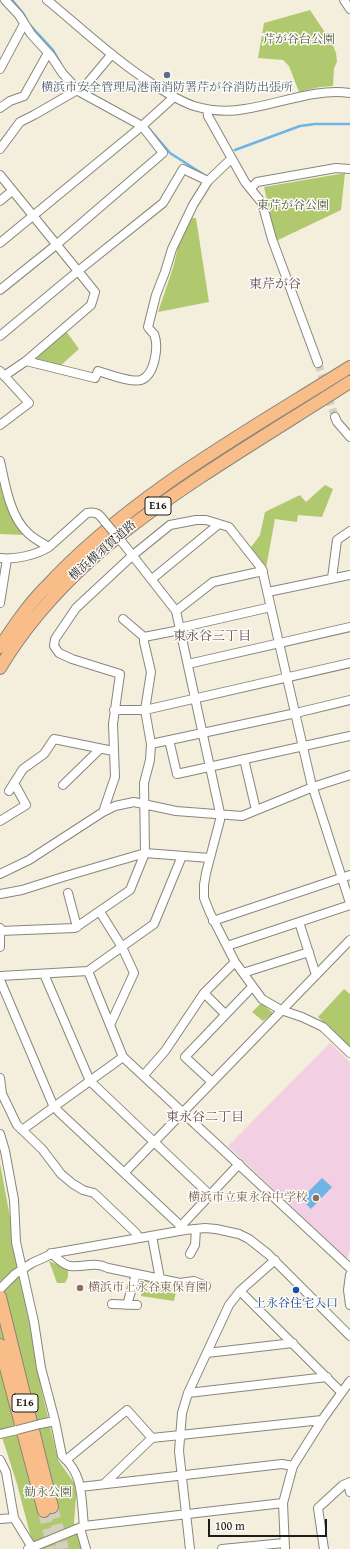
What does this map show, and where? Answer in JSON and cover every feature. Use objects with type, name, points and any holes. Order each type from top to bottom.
[{"type":"highway","name":"横浜横須賀道路","points":[[0,647],[21,617],[45,588],[72,559],[100,534],[147,497],[350,367]]},
{"type":"highway","name":"横浜横須賀道路","points":[[0,668],[31,623],[53,597],[81,568],[108,544],[154,508],[235,454],[350,382]]},
{"type":"highway","name":"E16","points":[[0,1295],[48,1509],[0,1345]]},
{"type":"street","points":[[0,290],[56,245],[163,153],[144,124],[81,88],[63,74],[48,52],[24,24],[19,15],[5,0]]},
{"type":"street","points":[[47,0],[135,72],[174,97],[194,106],[228,111],[246,109],[309,95],[349,92]]},
{"type":"street","points":[[344,0],[350,9]]},
{"type":"street","points":[[0,69],[24,24]]},
{"type":"street","points":[[0,108],[10,101],[24,96],[48,52]]},
{"type":"street","points":[[0,149],[20,122],[81,88],[112,54]]},
{"type":"street","points":[[0,243],[144,124],[174,97]]},
{"type":"street","points":[[207,109],[208,116],[231,159],[262,203],[272,239],[318,363]]},
{"type":"street","points":[[26,361],[95,378],[98,372],[134,380],[141,380],[148,374],[154,361],[156,347],[154,334],[148,327],[156,295],[172,249],[193,205],[208,181],[231,159]]},
{"type":"street","points":[[251,188],[257,182],[336,168],[350,169]]},
{"type":"street","points":[[0,336],[163,203],[183,169],[208,181]]},
{"type":"street","points":[[0,175],[95,292],[91,305],[26,361],[2,373],[29,403],[0,425]]},
{"type":"street","points":[[0,201],[12,191]]},
{"type":"street","points":[[335,417],[337,422],[350,437]]},
{"type":"street","points":[[0,461],[11,506],[20,524],[27,532],[49,547]]},
{"type":"street","points":[[0,603],[4,558],[40,552],[49,547],[87,513],[93,512],[99,513],[152,579],[176,611],[196,698],[220,815],[204,885],[204,898],[213,920],[235,962],[262,999],[281,1010],[302,1017],[323,1027],[350,1053]]},
{"type":"street","points":[[103,812],[115,777],[114,710],[120,674],[72,659],[60,653],[54,646],[55,639],[76,608],[133,555],[170,525],[196,520],[206,520],[229,527],[263,571],[313,787],[350,904],[227,946]]},
{"type":"street","points":[[152,579],[219,524]]},
{"type":"street","points":[[332,578],[337,540],[349,534]]},
{"type":"street","points":[[176,611],[213,582],[263,571]]},
{"type":"street","points":[[268,592],[350,574]]},
{"type":"street","points":[[144,637],[271,607]]},
{"type":"street","points":[[0,947],[0,930],[76,927],[100,912],[130,890],[145,854],[144,783],[150,760],[151,744],[145,710],[151,672],[144,637],[123,619]]},
{"type":"street","points":[[188,664],[350,627]]},
{"type":"street","points":[[114,710],[145,710],[350,663]]},
{"type":"street","points":[[151,744],[350,700]]},
{"type":"street","points":[[169,740],[177,774],[350,736]]},
{"type":"street","points":[[9,791],[23,769],[44,754],[54,739],[114,751]]},
{"type":"street","points":[[63,785],[100,749]]},
{"type":"street","points":[[244,759],[256,810]]},
{"type":"street","points":[[0,874],[29,860],[103,812],[123,803],[134,802],[176,811],[242,816],[313,787],[350,774]]},
{"type":"street","points":[[0,821],[26,805],[14,783]]},
{"type":"street","points":[[0,894],[64,879],[145,854],[210,858]]},
{"type":"street","points":[[0,976],[88,971],[154,924],[182,856]]},
{"type":"street","points":[[213,920],[350,875]]},
{"type":"street","points":[[68,893],[76,927]]},
{"type":"street","points":[[100,912],[122,946],[134,973],[110,1025]]},
{"type":"street","points":[[299,922],[316,975]]},
{"type":"street","points":[[124,1173],[350,940]]},
{"type":"street","points":[[243,973],[309,952]]},
{"type":"street","points":[[144,1075],[165,1051],[204,993],[235,962]]},
{"type":"street","points":[[88,971],[123,1057],[183,1111],[350,1268]]},
{"type":"street","points":[[44,974],[90,1081],[210,1195]]},
{"type":"street","points":[[0,980],[55,1107],[183,1228]]},
{"type":"street","points":[[212,1082],[185,1057],[252,987]]},
{"type":"street","points":[[204,993],[225,1014]]},
{"type":"street","points":[[22,1130],[123,1057]]},
{"type":"street","points":[[0,1078],[2,1094],[17,1125],[42,1149],[61,1174],[83,1190],[94,1193],[136,1233],[139,1238]]},
{"type":"street","points":[[0,1134],[5,1150],[14,1200],[16,1242],[34,1322],[41,1368],[55,1421],[62,1456],[78,1475],[82,1527],[86,1549]]},
{"type":"street","points":[[183,1228],[210,1195],[239,1164]]},
{"type":"street","points":[[0,1295],[22,1270],[32,1262],[52,1253],[152,1236],[183,1228],[216,1229],[239,1234],[259,1246],[275,1260],[350,1336]]},
{"type":"street","points":[[190,1254],[195,1245],[196,1229]]},
{"type":"street","points":[[152,1236],[160,1279]]},
{"type":"street","points":[[52,1253],[59,1261],[69,1266],[99,1264],[108,1268],[180,1283],[194,1281],[206,1286]]},
{"type":"street","points":[[190,1549],[179,1451],[182,1413],[188,1393],[229,1305],[240,1291],[275,1260]]},
{"type":"street","points":[[127,1305],[136,1274]]},
{"type":"street","points":[[350,1276],[348,1290],[350,1305]]},
{"type":"street","points":[[222,1549],[285,1546],[284,1503],[293,1466],[322,1420],[347,1387],[327,1377],[240,1291]]},
{"type":"street","points":[[112,1304],[137,1305]]},
{"type":"street","points":[[207,1352],[293,1343]]},
{"type":"street","points":[[188,1393],[327,1377]]},
{"type":"street","points":[[66,1460],[127,1410],[152,1438]]},
{"type":"street","points":[[104,1484],[152,1438],[322,1420]]},
{"type":"street","points":[[0,1434],[55,1421]]},
{"type":"street","points":[[0,1460],[8,1478],[14,1518],[31,1548],[82,1527],[187,1513],[284,1503]]},
{"type":"street","points":[[80,1487],[282,1464],[293,1466]]},
{"type":"street","points":[[324,1549],[318,1508],[343,1485],[349,1482],[350,1492]]},
{"type":"street","points":[[0,1520],[14,1518]]},
{"type":"shaded area","name":"横浜市立東永谷中学校","points":[[330,1043],[350,1062],[350,1250],[347,1258],[345,1258],[228,1146]]},
{"type":"green space","name":"芹が谷台公園","points":[[310,10],[332,43],[336,53],[337,62],[334,68],[333,86],[320,87],[299,92],[289,66],[283,60],[258,58],[264,23]]},
{"type":"green space","name":"東芹が谷公園","points":[[345,173],[341,210],[276,241],[264,187]]},
{"type":"green space","points":[[192,218],[196,218],[209,302],[158,312],[173,268],[178,247]]},
{"type":"green space","points":[[66,331],[79,349],[60,366],[32,359]]},
{"type":"green space","points":[[0,474],[6,502],[25,535],[0,534]]},
{"type":"green space","points":[[325,485],[333,489],[322,517],[298,515],[297,522],[275,519],[266,568],[251,547],[260,535],[265,512],[300,495],[306,502]]},
{"type":"green space","points":[[344,989],[350,994],[350,1048],[318,1017]]},
{"type":"green space","points":[[261,1003],[272,1012],[272,1014],[263,1021],[252,1012]]},
{"type":"green space","name":"勧永公園","points":[[0,1163],[42,1392],[58,1460],[77,1487],[74,1522],[82,1549],[34,1549],[17,1484],[0,1431]]},
{"type":"green space","points":[[49,1261],[68,1269],[68,1277],[65,1283],[57,1283]]},
{"type":"green space","points":[[144,1280],[177,1287],[174,1301],[141,1296],[142,1282]]},
{"type":"water","points":[[322,1178],[332,1187],[311,1209],[301,1199]]},
{"type":"waterway","points":[[12,0],[27,20]]},
{"type":"waterway","points":[[29,24],[53,50],[61,64]]},
{"type":"waterway","points":[[235,150],[300,126],[315,124],[350,124]]},
{"type":"waterway","points":[[146,125],[170,153],[206,176]]},
{"type":"tunnel","points":[[318,363],[335,417]]},
{"type":"tunnel","points":[[52,1507],[63,1549]]},
{"type":"tunnel","points":[[44,1511],[53,1549]]},
{"type":"place","name":"横浜市安全管理局港南消防署芹が谷消防出張所","points":[[167,75]]},
{"type":"place","name":"横浜市立東永谷中学校","points":[[316,1198]]},
{"type":"place","name":"横浜市上永谷東保育園","points":[[80,1288]]},
{"type":"place","name":"上永谷住宅入口","points":[[296,1290]]},
{"type":"district","name":"東芹が谷","points":[[275,285]]},
{"type":"district","name":"東永谷三丁目","points":[[212,637]]},
{"type":"district","name":"東永谷二丁目","points":[[205,1118]]}]
